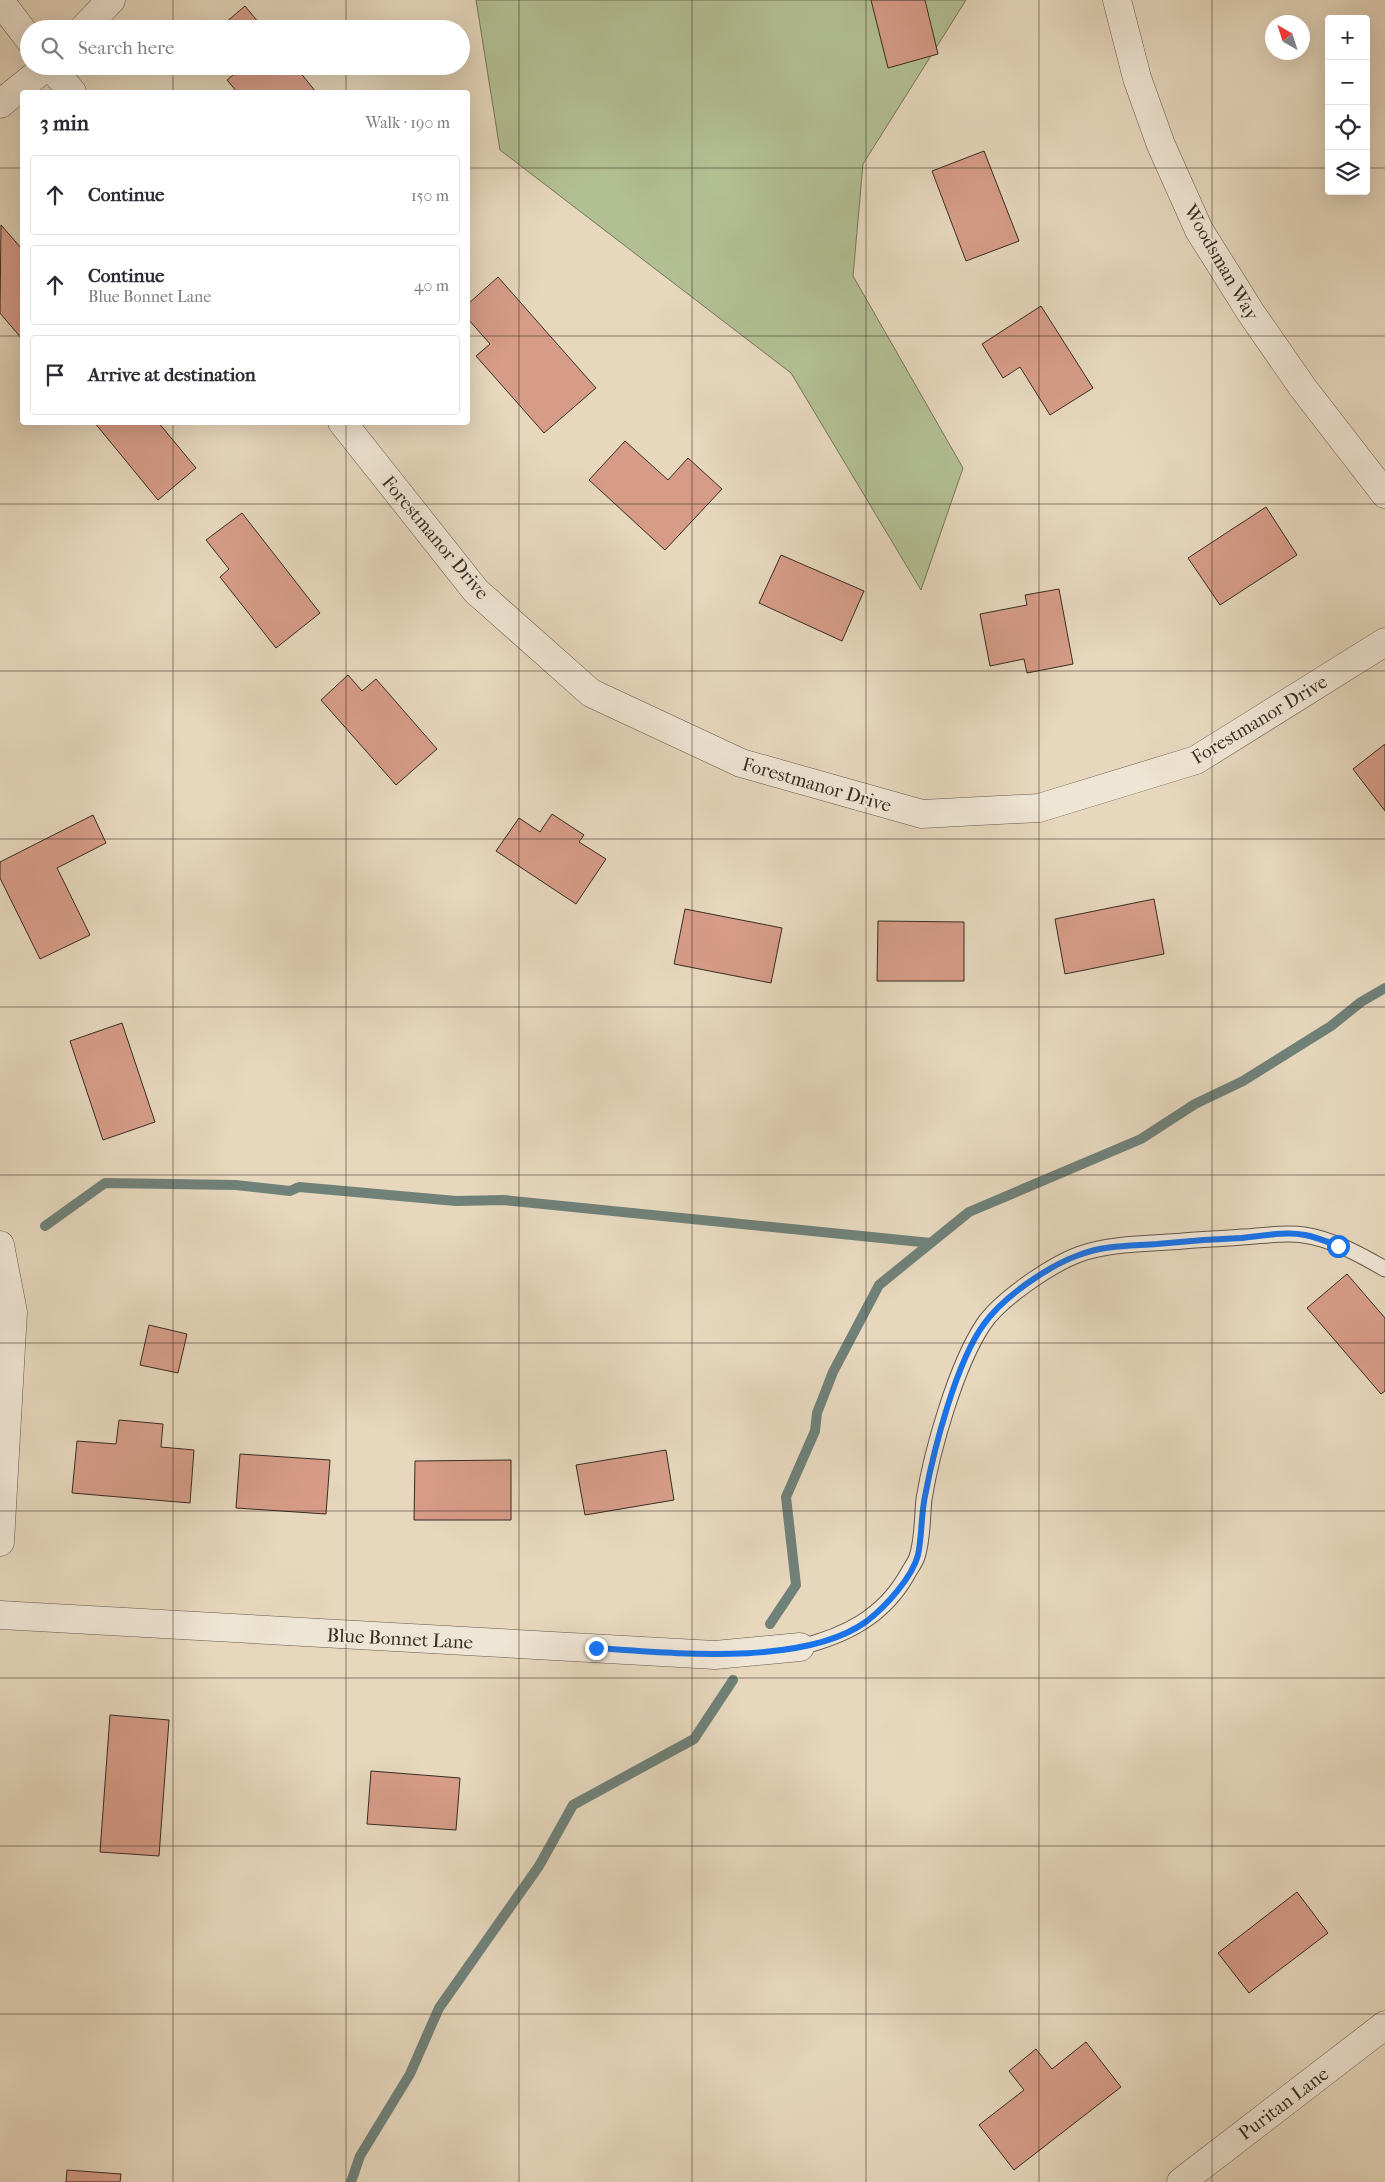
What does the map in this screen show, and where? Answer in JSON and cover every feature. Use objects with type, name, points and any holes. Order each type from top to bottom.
[{"type":"street","points":[[92,20],[111,0]]},
{"type":"street","name":"Woodsman Way","points":[[1117,0],[1137,78],[1161,145],[1200,230],[1251,313],[1302,388],[1385,494]]},
{"type":"street","points":[[0,1],[20,27]]},
{"type":"street","points":[[0,104],[37,75]]},
{"type":"street","points":[[56,75],[70,90]]},
{"type":"street","name":"Forestmanor Drive","points":[[344,425],[476,591],[591,693],[741,763],[922,814],[1039,808],[1196,760],[1385,642]]},
{"type":"street","points":[[0,1245],[13,1312],[0,1542]]},
{"type":"street","name":"Blue Bonnet Lane","points":[[0,1615],[715,1655],[800,1647]]},
{"type":"street","name":"Puritan Lane","points":[[1181,2182],[1385,2025]]},
{"type":"lane","points":[[800,1647],[824,1642],[866,1622],[902,1584],[917,1558],[924,1498],[934,1457],[947,1412],[969,1350],[984,1324],[1002,1304],[1051,1269],[1080,1254],[1116,1246],[1275,1234],[1305,1235],[1355,1251],[1385,1269]]},
{"type":"green space","points":[[476,0],[966,0],[863,164],[853,276],[963,468],[921,590],[791,373],[500,150]]},
{"type":"building","points":[[871,0],[925,0],[938,54],[888,68]]},
{"type":"building","points":[[245,6],[257,20],[229,20]]},
{"type":"building","points":[[233,75],[302,75],[314,90],[235,90],[227,80]]},
{"type":"building","points":[[984,151],[1019,241],[966,261],[932,171]]},
{"type":"building","points":[[1,225],[20,247],[20,337],[0,313]]},
{"type":"building","points":[[498,277],[596,388],[544,433],[476,356],[490,344],[470,321],[470,302]]},
{"type":"building","points":[[1041,306],[1093,388],[1050,415],[1020,367],[1003,378],[982,344]]},
{"type":"building","points":[[96,425],[160,425],[196,468],[158,500]]},
{"type":"building","points":[[625,441],[668,480],[688,458],[722,489],[665,550],[589,480]]},
{"type":"building","points":[[1266,507],[1297,555],[1220,605],[1188,558]]},
{"type":"building","points":[[242,513],[320,613],[276,648],[220,577],[229,569],[206,540]]},
{"type":"building","points":[[781,555],[864,591],[842,641],[759,603]]},
{"type":"building","points":[[1059,589],[1073,664],[1027,673],[1024,659],[990,666],[980,614],[1027,605],[1025,595]]},
{"type":"building","points":[[348,675],[362,691],[376,679],[437,749],[396,785],[321,700]]},
{"type":"building","points":[[1385,744],[1385,811],[1353,769]]},
{"type":"building","points":[[552,814],[584,835],[579,842],[606,859],[576,904],[496,851],[519,818],[540,832]]},
{"type":"building","points":[[93,815],[106,843],[57,868],[90,935],[40,959],[0,878],[0,862]]},
{"type":"building","points":[[1154,899],[1164,954],[1065,974],[1055,919]]},
{"type":"building","points":[[685,909],[782,928],[771,983],[674,964]]},
{"type":"building","points":[[878,921],[964,922],[964,981],[877,981]]},
{"type":"building","points":[[122,1023],[155,1122],[103,1140],[70,1041]]},
{"type":"building","points":[[1347,1274],[1385,1318],[1385,1391],[1381,1394],[1307,1308]]},
{"type":"building","points":[[149,1325],[187,1334],[178,1373],[140,1365]]},
{"type":"building","points":[[119,1420],[163,1424],[161,1447],[194,1450],[190,1503],[72,1493],[77,1441],[116,1444]]},
{"type":"building","points":[[666,1450],[674,1500],[585,1515],[576,1465]]},
{"type":"building","points":[[240,1454],[330,1460],[326,1514],[236,1508]]},
{"type":"building","points":[[511,1460],[511,1520],[414,1520],[415,1461]]},
{"type":"building","points":[[110,1715],[169,1720],[159,1856],[100,1852]]},
{"type":"building","points":[[371,1771],[460,1778],[456,1830],[367,1824]]},
{"type":"building","points":[[1297,1892],[1328,1933],[1249,1993],[1218,1953]]},
{"type":"building","points":[[1086,2042],[1121,2087],[1014,2170],[979,2125],[1024,2090],[1009,2071],[1036,2049],[1052,2069]]},
{"type":"building","points":[[67,2170],[121,2174],[120,2182],[66,2182]]},
{"type":"waterway","points":[[770,1624],[796,1585],[786,1497],[815,1431],[817,1413],[833,1372],[879,1285],[969,1212],[1141,1139],[1195,1104],[1243,1081],[1331,1026],[1361,1002],[1385,988]]},
{"type":"waterway","points":[[45,1226],[105,1183],[236,1185],[290,1191],[299,1187],[456,1201],[504,1200],[931,1243]]},
{"type":"waterway","points":[[351,2182],[360,2156],[410,2074],[439,2008],[539,1866],[573,1805],[694,1739],[733,1680]]},
{"type":"route","points":[[596,1648],[715,1655],[800,1647],[824,1642],[866,1622],[902,1584],[917,1558],[924,1498],[934,1457],[956,1384],[969,1350],[984,1324],[1002,1304],[1051,1269],[1080,1254],[1116,1246],[1136,1246],[1187,1240],[1243,1238],[1275,1234],[1305,1235],[1338,1246]]}]
